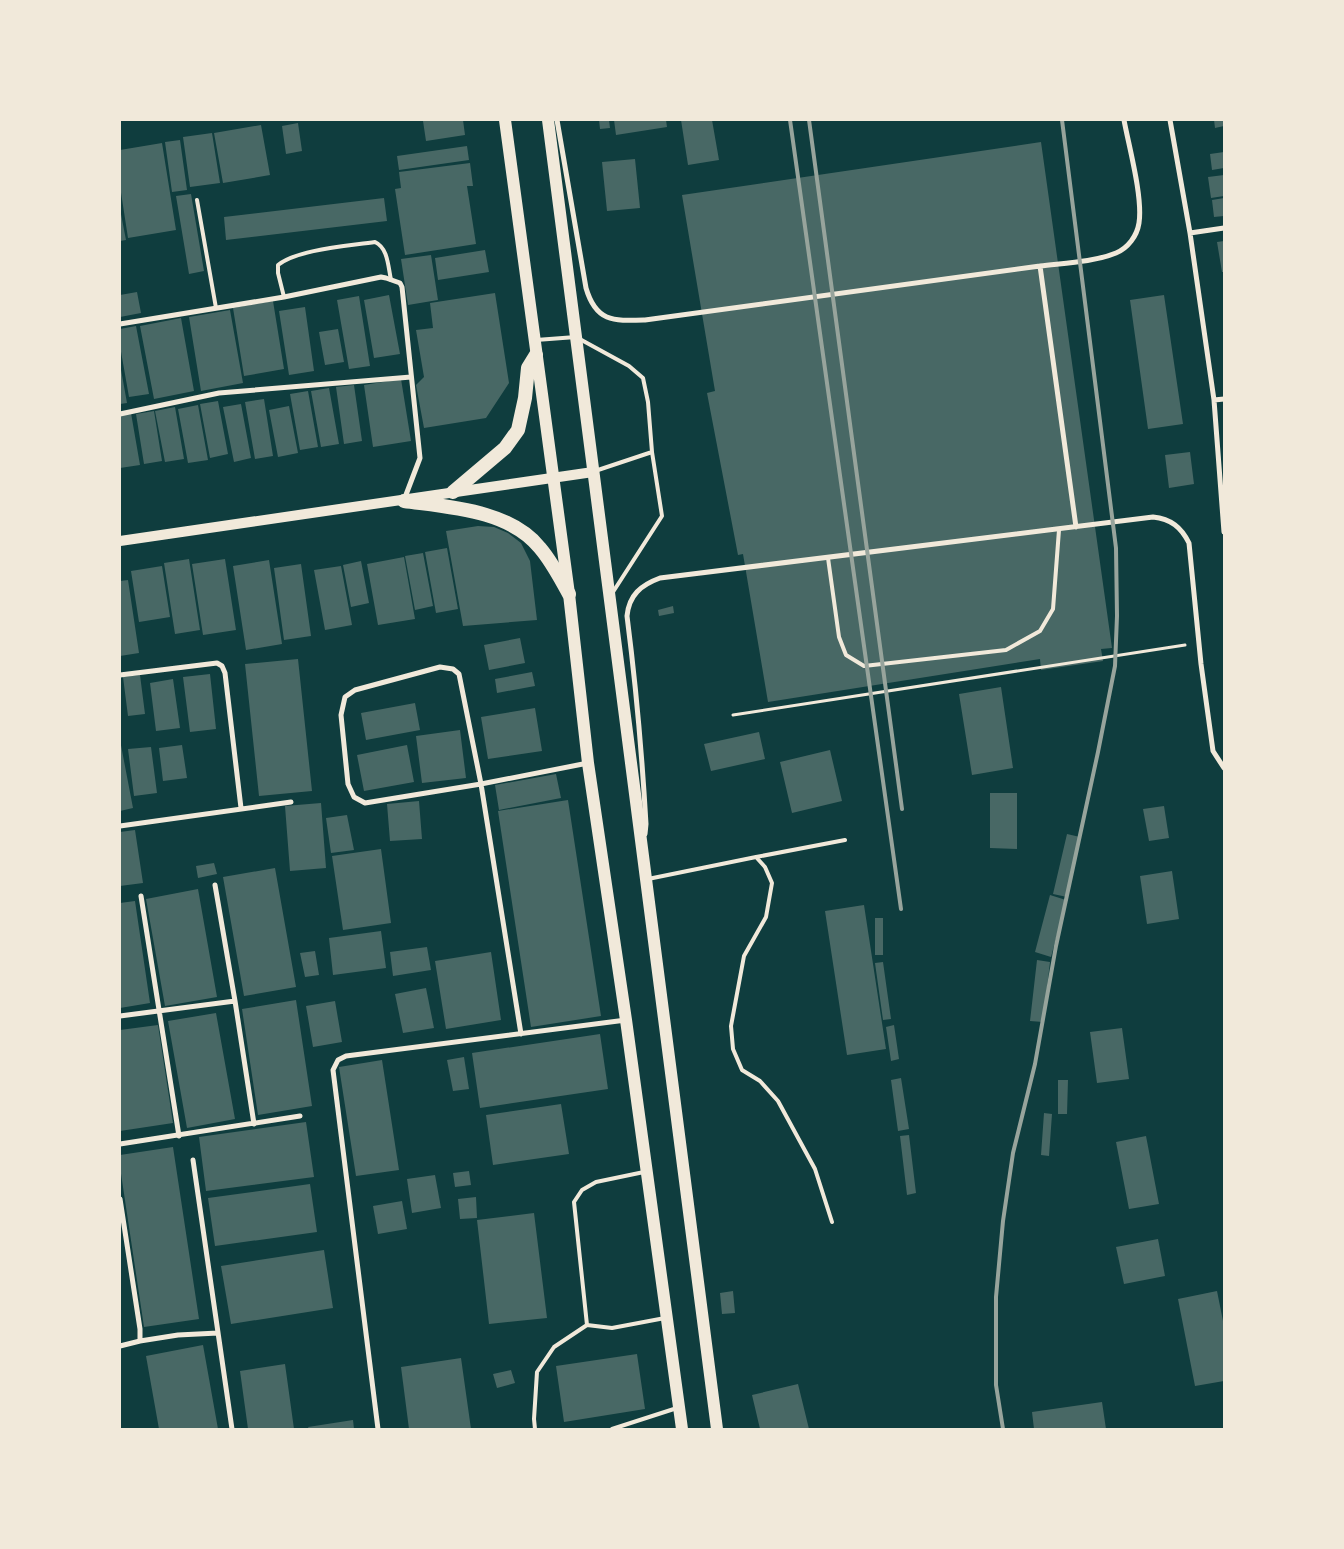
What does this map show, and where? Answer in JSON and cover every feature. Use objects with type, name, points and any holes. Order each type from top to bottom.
[{"type":"highway","points":[[453,492],[505,448],[518,430],[528,368],[536,355]]},
{"type":"highway","points":[[404,501],[471,510],[496,518],[523,532],[539,546],[569,594]]},
{"type":"main road","points":[[505,120],[569,594],[588,762],[626,1020],[682,1429]]},
{"type":"main road","points":[[548,120],[717,1429]]},
{"type":"main road","points":[[120,542],[593,472]]},
{"type":"street","points":[[557,120],[590,302],[607,319],[623,321],[644,320],[1040,266],[1102,257],[1117,252],[1127,246],[1136,235],[1140,208],[1124,120]]},
{"type":"street","points":[[1170,120],[1190,233],[1214,400],[1224,532]]},
{"type":"street","points":[[1190,233],[1224,228]]},
{"type":"street","points":[[1040,266],[1076,527]]},
{"type":"street","points":[[120,324],[284,297],[381,277],[400,283],[402,287],[420,458],[404,501]]},
{"type":"street","points":[[120,414],[219,393],[411,377]]},
{"type":"street","points":[[1214,400],[1224,399]]},
{"type":"street","points":[[642,850],[646,824],[642,746],[627,616],[632,598],[639,589],[647,582],[660,578],[1153,518],[1165,519],[1176,525],[1184,533],[1189,543],[1212,751],[1224,768]]},
{"type":"street","points":[[120,675],[216,663],[222,666],[225,673],[241,808]]},
{"type":"street","points":[[521,1034],[481,784],[459,674],[452,669],[440,667],[355,690],[345,697],[341,714],[348,784],[354,797],[365,803],[481,784],[588,762]]},
{"type":"street","points":[[120,826],[291,802]]},
{"type":"street","points":[[215,885],[254,1124]]},
{"type":"street","points":[[141,896],[179,1136]]},
{"type":"street","points":[[120,1016],[235,1000]]},
{"type":"street","points":[[378,1429],[333,1070],[338,1060],[346,1056],[626,1020]]},
{"type":"street","points":[[120,1144],[300,1116]]},
{"type":"street","points":[[193,1160],[232,1429]]},
{"type":"street","points":[[120,1199],[140,1329],[140,1341]]},
{"type":"street","points":[[120,1346],[178,1335],[218,1333]]},
{"type":"lane","points":[[197,200],[216,308]]},
{"type":"lane","points":[[284,297],[278,265],[286,259],[312,252],[348,246],[375,242],[381,245],[384,249],[391,280]]},
{"type":"lane","points":[[534,340],[576,337],[628,366],[643,378],[648,402],[652,452],[662,516],[609,598]]},
{"type":"lane","points":[[593,472],[652,452]]},
{"type":"lane","points":[[828,558],[839,637],[846,655],[864,666],[1006,650],[1040,631],[1053,609],[1059,530]]},
{"type":"lane","points":[[646,880],[845,840]]},
{"type":"lane","points":[[756,857],[765,867],[772,883],[766,918],[744,956],[731,1026],[732,1049],[742,1070],[760,1081],[778,1101],[814,1169],[832,1222]]},
{"type":"lane","points":[[587,1325],[574,1202],[582,1190],[596,1182],[647,1171]]},
{"type":"lane","points":[[535,1429],[537,1372],[554,1347],[587,1325],[612,1328],[667,1317]]},
{"type":"lane","points":[[605,1429],[612,1429],[679,1408]]},
{"type":"path","points":[[733,715],[1185,645]]},
{"type":"building","points":[[463,120],[465,135],[426,141],[423,121]]},
{"type":"building","points":[[599,120],[609,120],[610,128],[600,129]]},
{"type":"building","points":[[614,120],[666,120],[667,127],[616,135]]},
{"type":"building","points":[[681,120],[712,120],[719,160],[688,165]]},
{"type":"building","points":[[1214,120],[1224,120],[1224,126],[1215,128]]},
{"type":"building","points":[[298,123],[302,151],[286,154],[282,126]]},
{"type":"building","points":[[261,125],[270,175],[223,183],[214,133]]},
{"type":"building","points":[[212,133],[220,183],[190,187],[183,137]]},
{"type":"building","points":[[180,140],[187,190],[172,192],[165,142]]},
{"type":"building","points":[[1041,142],[1112,648],[1101,649],[1103,661],[1041,670],[1040,659],[768,702],[743,554],[738,555],[707,393],[715,391],[682,195]]},
{"type":"building","points":[[162,143],[176,230],[128,238],[120,186],[120,150]]},
{"type":"building","points":[[467,146],[469,160],[399,170],[397,156]]},
{"type":"building","points":[[1224,152],[1224,168],[1212,170],[1210,154]]},
{"type":"building","points":[[635,159],[640,208],[607,211],[602,162]]},
{"type":"building","points":[[470,163],[473,186],[467,186],[476,244],[405,255],[395,189],[401,188],[399,172]]},
{"type":"building","points":[[1224,175],[1224,196],[1211,198],[1208,177]]},
{"type":"building","points":[[191,194],[204,271],[189,274],[176,196]]},
{"type":"building","points":[[384,198],[387,221],[226,240],[224,217]]},
{"type":"building","points":[[1224,198],[1224,216],[1214,217],[1212,200]]},
{"type":"building","points":[[120,209],[126,240],[120,241]]},
{"type":"building","points":[[1224,241],[1224,272],[1222,272],[1217,242]]},
{"type":"building","points":[[485,250],[489,272],[438,280],[435,258]]},
{"type":"building","points":[[431,255],[438,300],[408,305],[401,259]]},
{"type":"building","points":[[137,292],[141,313],[120,317],[120,295]]},
{"type":"building","points":[[495,293],[509,383],[486,418],[424,428],[416,385],[424,377],[416,330],[433,328],[430,303]]},
{"type":"building","points":[[389,295],[400,354],[374,358],[364,300]]},
{"type":"building","points":[[1164,295],[1183,424],[1148,429],[1130,300]]},
{"type":"building","points":[[359,296],[370,366],[349,369],[337,300]]},
{"type":"building","points":[[273,301],[284,369],[244,376],[233,308]]},
{"type":"building","points":[[305,307],[314,371],[289,375],[279,311]]},
{"type":"building","points":[[230,310],[243,383],[201,391],[189,317]]},
{"type":"building","points":[[181,318],[194,391],[154,399],[140,326]]},
{"type":"building","points":[[136,326],[149,394],[129,397],[120,346],[120,329]]},
{"type":"building","points":[[338,329],[344,362],[325,365],[319,332]]},
{"type":"building","points":[[120,364],[127,403],[120,404]]},
{"type":"building","points":[[401,379],[411,441],[373,447],[364,385]]},
{"type":"building","points":[[354,385],[362,441],[344,444],[336,387]]},
{"type":"building","points":[[329,388],[339,444],[321,447],[311,391]]},
{"type":"building","points":[[308,391],[318,447],[300,450],[290,394]]},
{"type":"building","points":[[264,399],[273,456],[255,459],[245,402]]},
{"type":"building","points":[[218,401],[228,454],[210,458],[200,404]]},
{"type":"building","points":[[241,404],[251,458],[234,462],[223,407]]},
{"type":"building","points":[[198,405],[208,460],[188,463],[178,409]]},
{"type":"building","points":[[289,406],[298,453],[278,457],[269,410]]},
{"type":"building","points":[[175,407],[184,459],[165,462],[155,411]]},
{"type":"building","points":[[154,411],[162,461],[144,464],[136,414]]},
{"type":"building","points":[[131,413],[140,465],[120,468],[120,415]]},
{"type":"building","points":[[1190,452],[1194,484],[1169,488],[1165,455]]},
{"type":"building","points":[[478,526],[494,527],[508,533],[521,543],[530,561],[537,620],[463,626],[446,531]]},
{"type":"building","points":[[447,548],[458,609],[436,613],[425,552]]},
{"type":"building","points":[[423,553],[433,606],[415,610],[405,556]]},
{"type":"building","points":[[404,557],[415,619],[378,625],[367,564]]},
{"type":"building","points":[[189,559],[200,630],[175,634],[164,563]]},
{"type":"building","points":[[225,559],[236,630],[203,635],[192,564]]},
{"type":"building","points":[[269,560],[282,644],[246,650],[233,566]]},
{"type":"building","points":[[361,561],[369,603],[351,607],[343,565]]},
{"type":"building","points":[[301,564],[311,636],[284,640],[274,568]]},
{"type":"building","points":[[162,566],[170,617],[139,622],[131,571]]},
{"type":"building","points":[[341,566],[352,625],[325,630],[314,570]]},
{"type":"building","points":[[128,580],[139,653],[120,656],[120,581]]},
{"type":"building","points":[[673,606],[674,613],[659,616],[658,610]]},
{"type":"building","points":[[520,638],[525,663],[489,670],[484,645]]},
{"type":"building","points":[[298,659],[312,791],[259,796],[245,664]]},
{"type":"building","points":[[532,672],[535,686],[497,693],[495,679]]},
{"type":"building","points":[[210,674],[216,729],[190,732],[183,677]]},
{"type":"building","points":[[140,675],[145,714],[128,716],[123,677]]},
{"type":"building","points":[[173,679],[180,728],[156,731],[150,683]]},
{"type":"building","points":[[1001,687],[1013,768],[972,775],[959,694]]},
{"type":"building","points":[[415,703],[420,730],[366,740],[361,713]]},
{"type":"building","points":[[535,708],[542,751],[488,759],[481,717]]},
{"type":"building","points":[[460,730],[466,778],[422,783],[416,736]]},
{"type":"building","points":[[759,732],[765,759],[711,771],[704,744]]},
{"type":"building","points":[[120,740],[133,808],[120,811]]},
{"type":"building","points":[[182,745],[187,778],[163,781],[159,748]]},
{"type":"building","points":[[407,745],[414,782],[364,791],[357,755]]},
{"type":"building","points":[[151,747],[157,793],[134,796],[128,749]]},
{"type":"building","points":[[830,750],[842,801],[792,813],[780,762]]},
{"type":"building","points":[[556,774],[561,798],[499,810],[495,785]]},
{"type":"building","points":[[990,793],[1017,793],[1017,849],[990,848]]},
{"type":"building","points":[[568,800],[601,1016],[531,1027],[498,811]]},
{"type":"building","points":[[419,801],[422,839],[390,841],[387,804]]},
{"type":"building","points":[[321,803],[326,868],[290,871],[285,806]]},
{"type":"building","points":[[1164,806],[1169,838],[1149,841],[1143,809]]},
{"type":"building","points":[[347,815],[354,850],[331,853],[326,818]]},
{"type":"building","points":[[135,830],[143,883],[120,886],[120,832]]},
{"type":"building","points":[[1067,834],[1080,837],[1067,897],[1053,894]]},
{"type":"building","points":[[381,849],[391,923],[343,930],[332,856]]},
{"type":"building","points":[[214,863],[217,874],[198,878],[196,866]]},
{"type":"building","points":[[275,868],[296,987],[244,996],[223,877]]},
{"type":"building","points":[[1172,871],[1179,919],[1147,924],[1140,876]]},
{"type":"building","points":[[198,889],[217,997],[165,1006],[146,899]]},
{"type":"building","points":[[1050,895],[1066,900],[1051,957],[1035,952]]},
{"type":"building","points":[[135,901],[150,1003],[120,1008],[120,903]]},
{"type":"building","points":[[864,905],[886,1049],[847,1055],[825,911]]},
{"type":"building","points":[[875,918],[883,918],[883,955],[875,955]]},
{"type":"building","points":[[381,931],[386,968],[333,975],[329,938]]},
{"type":"building","points":[[427,947],[431,970],[393,976],[390,952]]},
{"type":"building","points":[[315,951],[319,975],[305,977],[300,953]]},
{"type":"building","points":[[491,952],[501,1020],[446,1029],[435,961]]},
{"type":"building","points":[[1037,960],[1050,962],[1043,1022],[1030,1021]]},
{"type":"building","points":[[883,962],[891,1019],[883,1020],[875,963]]},
{"type":"building","points":[[426,988],[434,1028],[403,1033],[395,994]]},
{"type":"building","points":[[296,1000],[312,1106],[258,1115],[242,1009]]},
{"type":"building","points":[[335,1001],[342,1042],[313,1047],[306,1006]]},
{"type":"building","points":[[216,1013],[235,1119],[187,1128],[168,1021]]},
{"type":"building","points":[[158,1025],[173,1123],[120,1131],[120,1030]]},
{"type":"building","points":[[894,1025],[899,1059],[891,1061],[886,1027]]},
{"type":"building","points":[[1122,1028],[1129,1079],[1097,1083],[1090,1032]]},
{"type":"building","points":[[600,1034],[608,1089],[480,1108],[472,1053]]},
{"type":"building","points":[[464,1057],[469,1089],[453,1091],[447,1060]]},
{"type":"building","points":[[382,1060],[399,1170],[356,1176],[339,1067]]},
{"type":"building","points":[[901,1078],[909,1129],[898,1131],[891,1080]]},
{"type":"building","points":[[1058,1080],[1068,1080],[1067,1114],[1058,1114]]},
{"type":"building","points":[[561,1104],[569,1154],[493,1165],[486,1115]]},
{"type":"building","points":[[1044,1113],[1052,1114],[1049,1156],[1041,1155]]},
{"type":"building","points":[[306,1122],[314,1177],[206,1191],[199,1137]]},
{"type":"building","points":[[909,1135],[916,1193],[907,1195],[900,1136]]},
{"type":"building","points":[[1146,1136],[1159,1204],[1129,1209],[1116,1142]]},
{"type":"building","points":[[173,1147],[199,1319],[144,1327],[120,1167],[120,1155]]},
{"type":"building","points":[[469,1171],[471,1185],[455,1187],[453,1173]]},
{"type":"building","points":[[435,1175],[441,1208],[412,1213],[407,1179]]},
{"type":"building","points":[[310,1184],[317,1232],[215,1246],[208,1198]]},
{"type":"building","points":[[476,1197],[477,1218],[460,1219],[458,1199]]},
{"type":"building","points":[[402,1201],[407,1229],[378,1234],[373,1206]]},
{"type":"building","points":[[534,1213],[547,1318],[489,1324],[477,1220]]},
{"type":"building","points":[[1158,1239],[1165,1276],[1124,1284],[1116,1247]]},
{"type":"building","points":[[324,1250],[333,1308],[231,1324],[221,1266]]},
{"type":"building","points":[[733,1291],[735,1313],[722,1314],[720,1293]]},
{"type":"building","points":[[1217,1291],[1224,1326],[1224,1381],[1195,1386],[1178,1299]]},
{"type":"building","points":[[203,1345],[218,1429],[159,1429],[146,1356]]},
{"type":"building","points":[[637,1354],[645,1409],[564,1422],[556,1366]]},
{"type":"building","points":[[461,1358],[471,1429],[409,1429],[401,1367]]},
{"type":"building","points":[[285,1364],[294,1429],[248,1429],[240,1371]]},
{"type":"building","points":[[511,1370],[515,1383],[497,1388],[493,1374]]},
{"type":"building","points":[[798,1384],[809,1429],[760,1429],[752,1395]]},
{"type":"building","points":[[1102,1402],[1106,1429],[1034,1429],[1032,1412]]},
{"type":"building","points":[[353,1420],[354,1429],[309,1429],[308,1427]]},
{"type":"railway","points":[[790,120],[901,909]]},
{"type":"railway","points":[[809,120],[902,809]]},
{"type":"railway","points":[[1003,1429],[996,1385],[996,1297],[1003,1221],[1013,1153],[1035,1064],[1056,946],[1115,666],[1117,616],[1116,548],[1062,120]]}]
